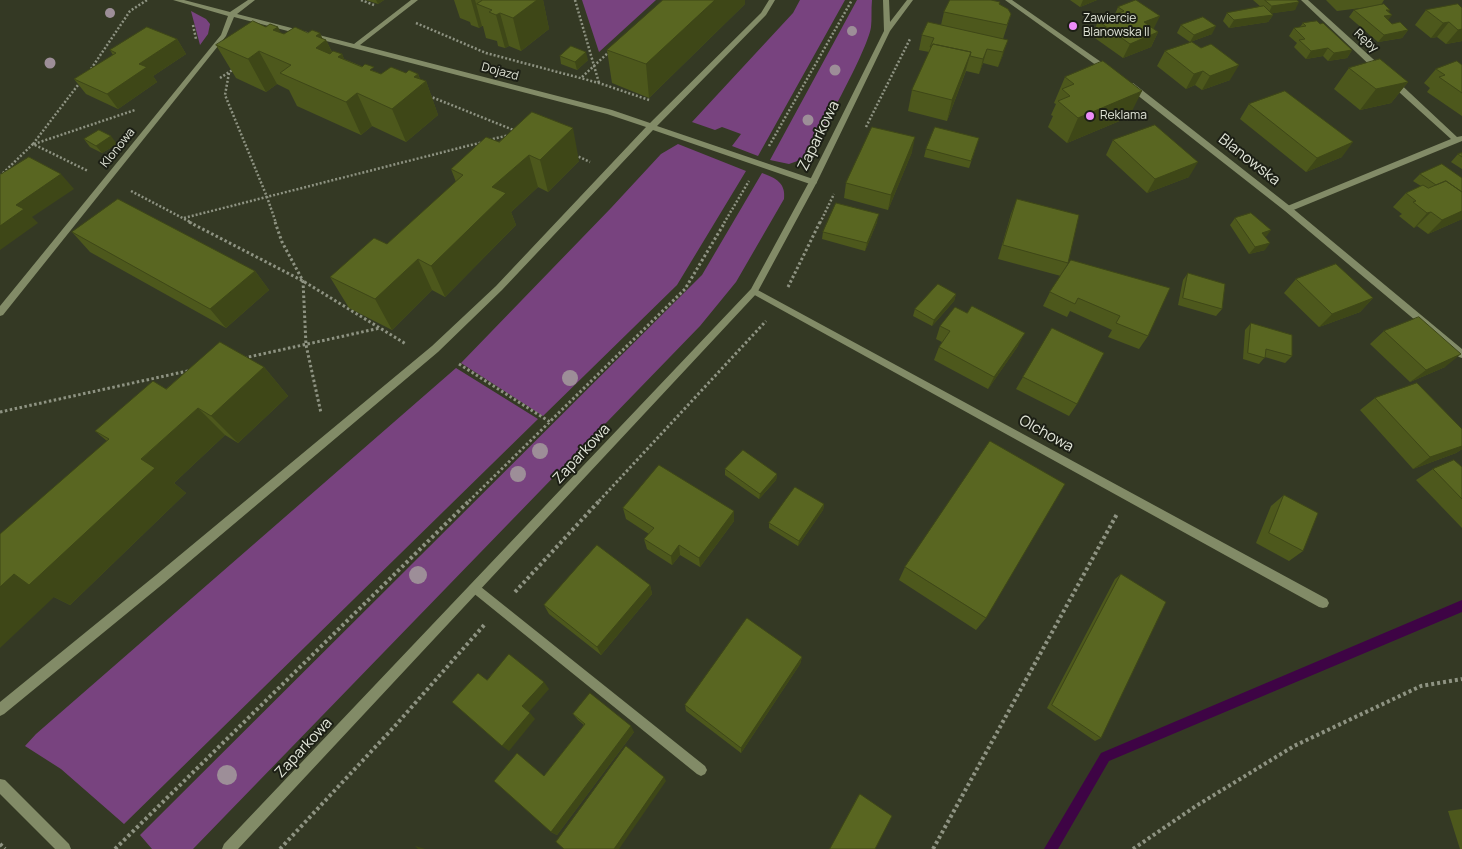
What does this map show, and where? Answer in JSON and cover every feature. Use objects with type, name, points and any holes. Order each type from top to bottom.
[{"type":"street","name":"Dojazd","points":[[176,0],[610,112],[813,182]]},
{"type":"street","points":[[232,14],[252,0]]},
{"type":"street","points":[[355,46],[416,0]]},
{"type":"street","points":[[0,710],[435,349],[498,288],[651,127],[764,14],[772,0]]},
{"type":"street","name":"Zaparkowa","points":[[886,0],[887,31]]},
{"type":"street","name":"Zaparkowa","points":[[229,849],[754,291],[813,182],[887,31],[910,0]]},
{"type":"street","name":"Blanowska","points":[[1008,0],[1122,80],[1288,209],[1462,354]]},
{"type":"street","name":"Ręby","points":[[1288,209],[1459,139],[1304,0]]},
{"type":"street","name":"Klonowa","points":[[0,312],[224,35],[232,14]]},
{"type":"street","name":"Olchowa","points":[[754,291],[1323,603]]},
{"type":"street","points":[[476,588],[701,770]]},
{"type":"street","points":[[0,785],[64,849]]},
{"type":"path","points":[[91,70],[130,11],[146,0]]},
{"type":"path","points":[[575,0],[599,83]]},
{"type":"path","points":[[190,17],[197,43]]},
{"type":"path","points":[[415,23],[486,53],[599,83],[654,102]]},
{"type":"path","points":[[581,78],[615,46]]},
{"type":"path","points":[[220,78],[237,67]]},
{"type":"path","points":[[229,72],[225,94],[267,197],[282,242],[303,281],[306,344],[322,416]]},
{"type":"path","points":[[0,176],[49,127],[65,98],[86,76]]},
{"type":"path","points":[[184,218],[520,132],[428,95]]},
{"type":"path","points":[[34,144],[137,109]]},
{"type":"path","points":[[34,144],[95,174]]},
{"type":"path","points":[[575,155],[593,163]]},
{"type":"path","points":[[132,191],[303,281],[408,346]]},
{"type":"path","points":[[115,849],[685,289]]},
{"type":"path","points":[[239,359],[380,328]]},
{"type":"path","points":[[459,364],[550,422]]},
{"type":"path","points":[[0,412],[201,368]]},
{"type":"path","points":[[933,849],[1127,496]]},
{"type":"path","points":[[1133,849],[1196,806],[1294,746],[1421,686],[1462,679]]},
{"type":"path","points":[[0,844],[5,849]]},
{"type":"shaded area","points":[[582,0],[656,0],[599,52]]},
{"type":"shaded area","points":[[800,0],[845,0],[758,156],[732,146],[741,134],[722,127],[715,130],[692,122],[793,13]]},
{"type":"shaded area","points":[[857,0],[872,0],[871,27],[861,55],[830,116],[803,159],[789,164],[770,160]]},
{"type":"shaded area","points":[[191,11],[206,19],[210,24],[208,34],[200,45]]},
{"type":"shaded area","points":[[678,144],[746,171],[677,285],[543,416],[461,363],[661,154]]},
{"type":"shaded area","points":[[762,173],[772,177],[782,185],[784,199],[736,282],[700,326],[193,849],[152,849],[140,835],[702,275]]},
{"type":"shaded area","points":[[456,368],[538,419],[124,824],[61,769],[25,746],[36,734]]},
{"type":"building","points":[[483,0],[537,0],[513,18],[500,13],[496,15],[489,12],[492,10],[477,4]]},
{"type":"building","points":[[663,0],[715,0],[646,64],[607,50]]},
{"type":"building","points":[[950,0],[991,0],[1000,2],[999,4],[1008,9],[1011,14],[1007,25],[944,12]]},
{"type":"building","points":[[1136,0],[1160,16],[1144,22],[1158,32],[1130,44],[1098,21],[1124,11],[1118,7]]},
{"type":"building","points":[[1265,0],[1297,0],[1299,2],[1272,6]]},
{"type":"building","points":[[1384,4],[1390,10],[1386,10],[1392,15],[1384,16],[1392,24],[1400,22],[1408,30],[1384,35],[1354,10]]},
{"type":"building","points":[[1458,4],[1462,8],[1462,29],[1458,30],[1449,22],[1443,23],[1426,10]]},
{"type":"building","points":[[1264,6],[1273,15],[1234,20],[1227,13]]},
{"type":"building","points":[[1203,17],[1216,26],[1194,35],[1181,25]]},
{"type":"building","points":[[253,21],[266,27],[270,24],[278,27],[273,30],[284,34],[295,27],[308,33],[312,30],[320,33],[316,36],[326,40],[316,48],[330,54],[333,51],[342,54],[338,57],[362,67],[365,64],[374,67],[370,70],[381,74],[391,67],[406,73],[409,70],[418,74],[414,77],[426,81],[392,109],[357,93],[346,102],[280,73],[291,65],[259,51],[248,59],[216,45]]},
{"type":"building","points":[[1317,21],[1320,24],[1323,23],[1352,50],[1334,53],[1328,48],[1311,51],[1299,40],[1305,39],[1294,28],[1306,26],[1303,23]]},
{"type":"building","points":[[928,22],[1008,40],[1003,52],[987,49],[983,59],[970,56],[971,52],[933,44],[930,47],[934,38],[922,35]]},
{"type":"building","points":[[147,27],[177,39],[139,64],[147,67],[107,94],[74,79],[116,53],[110,50]]},
{"type":"building","points":[[1192,42],[1201,48],[1211,44],[1239,65],[1210,76],[1203,71],[1194,74],[1165,51]]},
{"type":"building","points":[[933,44],[971,52],[952,100],[912,90]]},
{"type":"building","points":[[571,46],[586,52],[575,62],[560,56]]},
{"type":"building","points":[[1380,59],[1408,82],[1376,89],[1349,68]]},
{"type":"building","points":[[1103,61],[1142,91],[1078,118],[1058,101],[1070,96],[1062,89],[1074,84],[1065,77]]},
{"type":"building","points":[[1457,61],[1462,65],[1462,93],[1439,77],[1445,75],[1436,69]]},
{"type":"building","points":[[1285,91],[1353,142],[1317,158],[1249,104]]},
{"type":"building","points":[[532,112],[573,128],[540,160],[529,155],[492,187],[506,193],[431,266],[418,259],[375,299],[330,277],[374,238],[387,244],[463,175],[451,169],[486,137],[499,142]]},
{"type":"building","points":[[1155,125],[1198,162],[1155,179],[1113,140]]},
{"type":"building","points":[[872,127],[915,137],[891,195],[846,183]]},
{"type":"building","points":[[935,127],[979,138],[971,161],[926,149]]},
{"type":"building","points":[[99,130],[111,136],[96,146],[84,139]]},
{"type":"building","points":[[29,157],[61,174],[16,205],[24,209],[0,226],[0,175]]},
{"type":"building","points":[[1442,164],[1462,178],[1462,192],[1446,181],[1436,185],[1420,174]]},
{"type":"building","points":[[1446,181],[1462,192],[1462,211],[1442,220],[1431,212],[1427,213],[1413,202],[1416,201],[1406,193],[1423,185],[1428,188]]},
{"type":"building","points":[[118,199],[255,271],[210,309],[72,232]]},
{"type":"building","points":[[1017,199],[1079,215],[1068,263],[1003,245]]},
{"type":"building","points":[[836,203],[879,214],[867,243],[823,232]]},
{"type":"building","points":[[1251,213],[1271,230],[1262,233],[1270,243],[1255,247],[1235,218]]},
{"type":"building","points":[[1071,260],[1170,288],[1148,336],[1116,323],[1120,316],[1078,298],[1075,304],[1050,292]]},
{"type":"building","points":[[1336,264],[1373,298],[1332,314],[1296,279]]},
{"type":"building","points":[[1188,273],[1225,284],[1222,309],[1183,298]]},
{"type":"building","points":[[938,284],[956,294],[934,320],[915,309]]},
{"type":"building","points":[[972,306],[1025,333],[994,377],[939,347],[950,331],[940,326],[955,307],[967,313]]},
{"type":"building","points":[[1419,317],[1461,354],[1426,370],[1384,331]]},
{"type":"building","points":[[1251,323],[1292,335],[1292,356],[1266,349],[1265,358],[1248,353]]},
{"type":"building","points":[[1052,328],[1104,353],[1077,404],[1023,377]]},
{"type":"building","points":[[220,342],[264,367],[211,416],[198,408],[141,459],[155,468],[29,585],[14,574],[0,587],[0,534],[109,439],[95,431],[153,381],[166,389]]},
{"type":"building","points":[[1417,383],[1462,429],[1462,446],[1430,457],[1375,398]]},
{"type":"building","points":[[990,441],[1065,484],[986,618],[905,567]]},
{"type":"building","points":[[743,450],[777,474],[760,494],[725,469]]},
{"type":"building","points":[[1454,460],[1462,467],[1462,499],[1433,469]]},
{"type":"building","points":[[659,465],[734,511],[699,558],[679,545],[671,556],[644,539],[654,528],[623,508]]},
{"type":"building","points":[[795,487],[824,504],[799,541],[769,523]]},
{"type":"building","points":[[1284,495],[1318,513],[1303,551],[1269,533]]},
{"type":"building","points":[[597,545],[650,585],[597,647],[544,605]]},
{"type":"building","points":[[1121,574],[1166,602],[1101,738],[1052,705]]},
{"type":"building","points":[[747,618],[802,657],[741,748],[685,705]]},
{"type":"building","points":[[509,654],[544,682],[522,706],[530,713],[502,746],[452,702],[478,673],[487,680]]},
{"type":"building","points":[[590,693],[631,726],[551,832],[494,781],[517,753],[544,776],[585,724],[573,714]]},
{"type":"building","points":[[626,746],[664,777],[614,849],[564,849],[556,842]]},
{"type":"building","points":[[860,794],[892,816],[875,849],[830,849]]},
{"type":"waterway","points":[[1051,849],[1105,757],[1462,606]]},
{"type":"place","name":"Zawiercie Blanowska II","points":[[1073,26]]},
{"type":"place","name":"Reklama","points":[[1090,116]]}]
